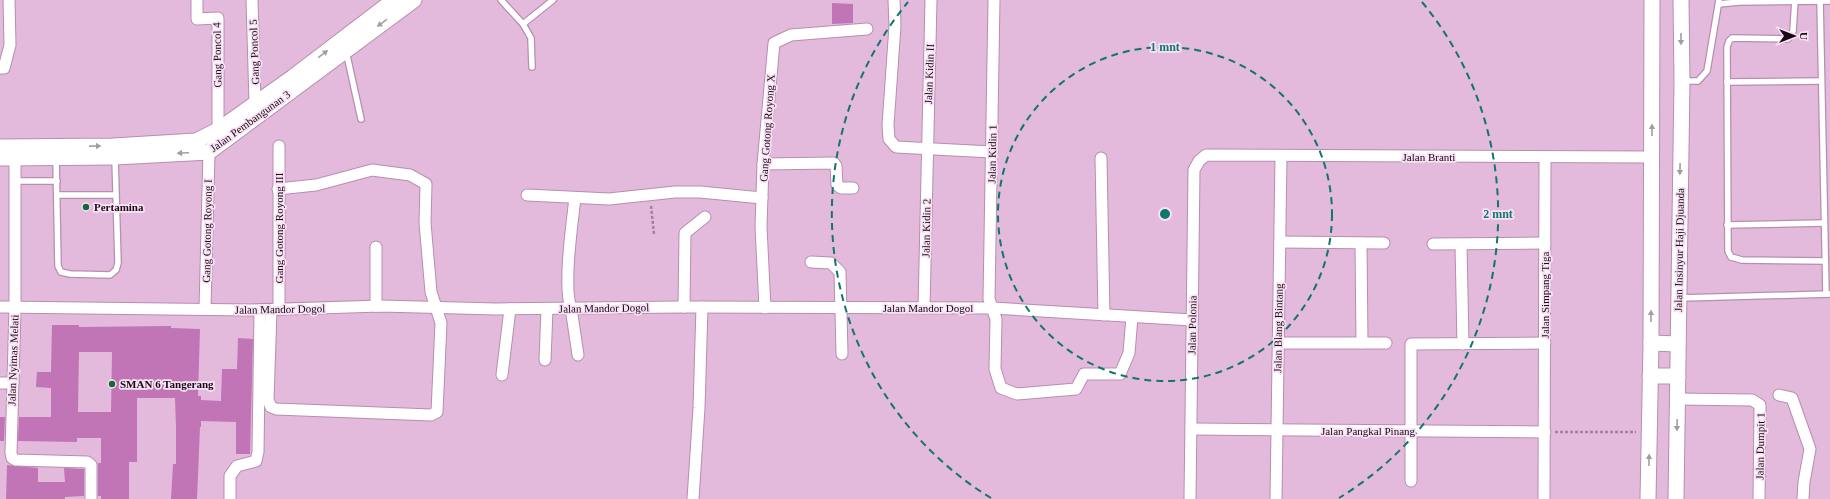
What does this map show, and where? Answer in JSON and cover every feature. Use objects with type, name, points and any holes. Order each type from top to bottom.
[{"type":"main road","name":"Jalan Pembangunan 3","points":[[56,153],[115,157],[208,152],[394,0]]},
{"type":"main road","name":"Jalan Pembangunan 3","points":[[56,153],[113,146],[196,141],[218,130],[255,103],[296,81],[345,50],[414,0]]},
{"type":"main road","points":[[1648,499],[1651,344],[1652,0]]},
{"type":"main road","name":"Jalan Insinyur Haji Djuanda","points":[[1676,499],[1682,81],[1681,0]]},
{"type":"main road","points":[[7,152],[56,153]]},
{"type":"main road","points":[[1651,344],[1678,344]]},
{"type":"main road","points":[[1650,376],[1678,376]]},
{"type":"street","name":"Gang Poncol 4","points":[[197,0],[197,19],[218,18],[218,130]]},
{"type":"street","name":"Gang Poncol 5","points":[[252,0],[255,103]]},
{"type":"street","points":[[894,0],[895,26],[888,125],[889,139],[896,147],[992,152]]},
{"type":"street","name":"Jalan Kidin II","points":[[926,148],[931,0]]},
{"type":"street","name":"Jalan Kidin 1","points":[[994,0],[989,299],[996,319],[995,369],[1001,388],[1017,394],[1076,389],[1084,374],[1120,374],[1129,353],[1132,317]]},
{"type":"street","points":[[0,68],[4,68],[10,45],[6,4]]},
{"type":"street","name":"Gang Gotong Royong X","points":[[765,308],[761,227],[763,164],[774,43],[791,35],[868,29]]},
{"type":"street","name":"Gang Gotong Royong III","points":[[270,310],[280,170],[278,146]]},
{"type":"street","name":"Jalan Kidin 2","points":[[924,308],[926,148]]},
{"type":"street","name":"Jalan Nyimas Melati","points":[[7,152],[15,181],[15,308],[12,458],[16,460],[87,462],[91,465],[92,470],[91,499]]},
{"type":"street","name":"Gang Gotong Royong I","points":[[205,309],[208,152]]},
{"type":"street","name":"Jalan Branti","points":[[1206,155],[1652,157]]},
{"type":"street","name":"Jalan Polonia","points":[[1190,499],[1194,170],[1199,161],[1206,155]]},
{"type":"street","name":"Jalan Blang Bintang","points":[[1276,499],[1281,156]]},
{"type":"street","name":"Jalan Simpang Tiga","points":[[1544,499],[1545,157]]},
{"type":"street","points":[[1101,158],[1104,315]]},
{"type":"street","points":[[763,164],[834,163],[837,185],[841,188],[853,188]]},
{"type":"street","points":[[270,310],[268,400],[271,407],[276,409],[362,414],[431,415],[436,413],[441,323],[431,292],[425,223],[426,184],[410,175],[372,170],[316,185],[278,189]]},
{"type":"street","points":[[527,196],[609,199],[700,192],[762,198]]},
{"type":"street","points":[[574,198],[569,256],[568,301],[571,308],[578,355]]},
{"type":"street","points":[[684,307],[685,233],[705,217]]},
{"type":"street","points":[[1280,242],[1384,243]]},
{"type":"street","points":[[1361,243],[1362,344]]},
{"type":"street","points":[[1433,244],[1462,245],[1545,243]]},
{"type":"street","points":[[1462,245],[1463,344]]},
{"type":"street","points":[[376,247],[376,306]]},
{"type":"street","points":[[811,262],[831,263],[840,272],[842,354]]},
{"type":"street","name":"Jalan Mandor Dogol","points":[[0,307],[270,310],[376,306],[510,309],[684,307],[992,308],[1192,320]]},
{"type":"street","points":[[693,499],[699,408],[702,307]]},
{"type":"street","points":[[502,375],[510,309]]},
{"type":"street","points":[[545,360],[547,309]]},
{"type":"street","points":[[230,499],[230,476],[237,466],[256,461],[258,452],[270,310]]},
{"type":"street","points":[[1278,343],[1386,343]]},
{"type":"street","points":[[1411,481],[1411,344],[1545,343]]},
{"type":"street","points":[[0,383],[13,383]]},
{"type":"street","points":[[1779,395],[1792,398],[1810,449],[1804,482],[1803,499]]},
{"type":"street","name":"Jalan Dumpit 1","points":[[1678,399],[1752,400],[1760,405],[1759,499]]},
{"type":"street","name":"Jalan Pangkal Pinang","points":[[1191,429],[1545,432]]},
{"type":"lane","points":[[501,0],[523,24],[530,38],[532,67]]},
{"type":"lane","points":[[523,24],[553,0]]},
{"type":"lane","points":[[1795,1],[1793,31],[1788,39],[1732,38],[1727,47],[1728,251],[1730,257],[1735,259],[1825,261]]},
{"type":"lane","points":[[1679,298],[1828,294],[1825,261],[1820,1]]},
{"type":"lane","points":[[1682,81],[1698,81],[1707,72],[1719,2],[1830,1]]},
{"type":"lane","points":[[345,50],[361,119]]},
{"type":"lane","points":[[1727,82],[1821,81]]},
{"type":"lane","points":[[56,153],[58,266],[61,272],[70,274],[110,275],[116,270],[118,263],[115,157]]},
{"type":"lane","points":[[15,181],[56,181]]},
{"type":"lane","points":[[57,195],[116,195]]},
{"type":"lane","points":[[1727,225],[1824,223]]},
{"type":"path","points":[[650,195],[654,234]]},
{"type":"path","points":[[1545,432],[1649,432]]},
{"type":"building","points":[[832,3],[853,4],[853,23],[832,24]]},
{"type":"building","name":"SMAN 6 Tangerang","points":[[52,325],[79,325],[79,327],[171,326],[171,328],[200,329],[198,396],[201,396],[201,400],[221,401],[222,369],[237,369],[238,338],[253,339],[250,454],[236,454],[236,422],[201,421],[197,499],[171,499],[173,464],[176,464],[175,398],[137,398],[137,462],[129,462],[129,499],[101,499],[101,496],[98,496],[98,463],[101,463],[101,438],[77,438],[77,442],[18,441],[19,417],[51,417],[51,388],[36,387],[37,372],[51,372]],"holes":[[[79,352],[112,352],[111,412],[78,412]]]},
{"type":"building","points":[[0,417],[5,417],[4,441],[0,441]]},
{"type":"building","points":[[7,465],[38,468],[38,482],[65,482],[64,468],[84,469],[84,496],[65,497],[65,499],[6,499]]},
{"type":"place","name":"Pertamina","points":[[86,207]]},
{"type":"place","name":"SMAN 6 Tangerang","points":[[112,384]]}]
